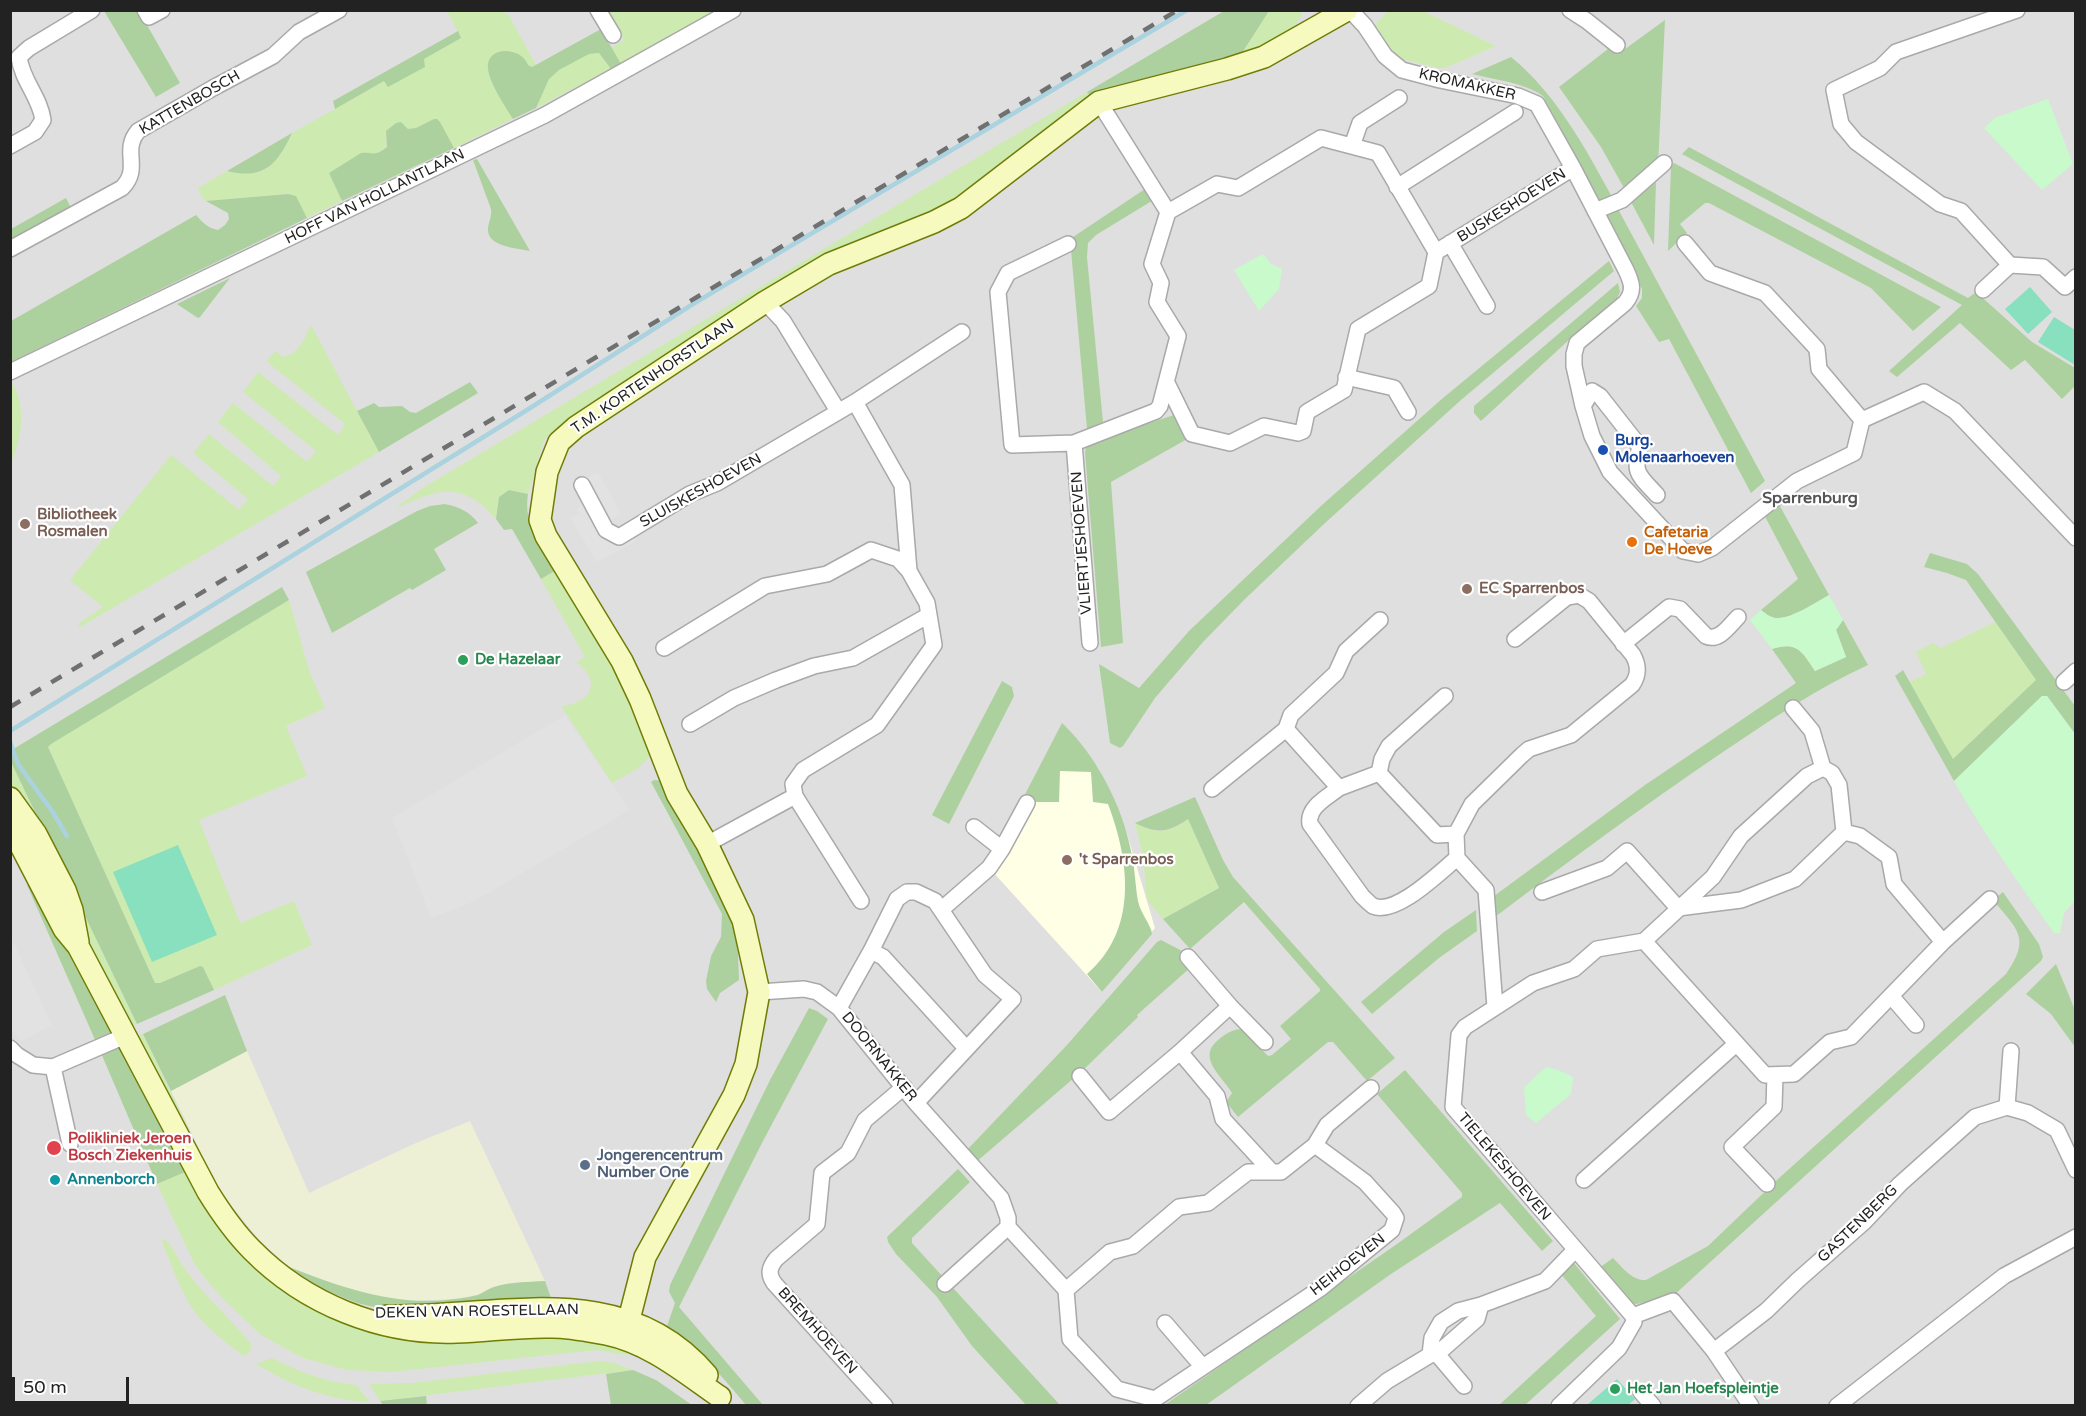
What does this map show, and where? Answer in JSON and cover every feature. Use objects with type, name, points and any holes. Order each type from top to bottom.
[{"type":"street","points":[[10,146],[35,132],[43,120],[42,107],[20,70],[19,57],[28,48],[92,10]]},
{"type":"street","points":[[145,10],[149,17],[162,10]]},
{"type":"street","name":"KATTENBOSCH","points":[[10,249],[122,188],[129,181],[132,137],[138,131],[273,56],[299,32],[339,10]]},
{"type":"street","points":[[598,10],[613,35]]},
{"type":"street","name":"HOFF VAN HOLLANTLAAN","points":[[10,372],[545,115],[733,10]]},
{"type":"street","name":"T.M. KORTENHORSTLAAN","points":[[618,1327],[645,1257],[734,1095],[746,1064],[759,992],[743,920],[707,844],[677,794],[640,699],[622,661],[546,536],[540,520],[547,472],[559,442],[576,427],[765,302],[829,264],[934,222],[961,208],[1099,102],[1227,69],[1264,57],[1349,10]]},
{"type":"street","name":"KROMAKKER","points":[[1349,10],[1365,26],[1385,56],[1402,70],[1518,96],[1537,104],[1573,168],[1632,287],[1631,296],[1625,303],[1577,343],[1574,354],[1575,366],[1583,406]]},
{"type":"street","points":[[1570,10],[1617,45]]},
{"type":"street","points":[[2017,10],[1896,52],[1880,68],[1834,90],[1841,124],[1856,142],[1940,204],[1962,211],[2010,265],[2043,267],[2065,287],[2076,277]]},
{"type":"street","points":[[1352,146],[1360,123],[1399,98]]},
{"type":"street","points":[[1099,102],[1168,212]]},
{"type":"street","points":[[1397,187],[1515,112]]},
{"type":"street","points":[[1068,244],[1008,273],[998,292],[1012,445],[1074,443],[1156,411],[1160,406],[1178,336],[1157,302],[1161,283],[1152,264],[1168,212],[1217,184],[1238,188],[1321,138],[1378,153],[1436,252],[1429,286],[1358,329],[1344,390],[1307,412],[1303,430],[1298,433],[1264,426],[1230,443],[1192,434],[1167,383]]},
{"type":"street","points":[[1595,211],[1622,200],[1664,163]]},
{"type":"street","name":"BUSKESHOEVEN","points":[[1436,252],[1573,168]]},
{"type":"street","name":"BUSKESHOEVEN","points":[[1450,243],[1487,306]]},
{"type":"street","points":[[1685,243],[1710,273],[1765,293],[1817,349],[1819,369],[1863,420]]},
{"type":"street","points":[[1983,290],[2010,265]]},
{"type":"street","points":[[765,302],[783,321],[838,411]]},
{"type":"street","name":"SLUISKESHOEVEN","points":[[582,485],[606,530],[619,537],[690,494],[717,483],[855,402],[962,332]]},
{"type":"street","points":[[1346,377],[1394,388],[1408,412]]},
{"type":"street","points":[[1657,495],[1638,474],[1635,463],[1640,447],[1600,396],[1592,392],[1583,406],[1592,436],[1610,472],[1683,551],[1698,554],[1712,548],[1797,481],[1854,453],[1863,420],[1923,392],[1955,411],[2076,538]]},
{"type":"street","points":[[855,402],[902,485],[909,571]]},
{"type":"street","name":"VLIERTJESHOEVEN","points":[[1074,443],[1090,643]]},
{"type":"street","points":[[664,648],[765,586],[827,574],[871,550],[898,559],[909,571],[927,603],[934,645],[877,725],[803,770],[793,784],[795,796],[861,901]]},
{"type":"street","points":[[1495,1007],[1486,890],[1457,858],[1456,834],[1472,804],[1529,748],[1571,735],[1632,685],[1637,678],[1637,663],[1589,601],[1579,595],[1567,597],[1515,639]]},
{"type":"street","points":[[1623,644],[1670,607],[1680,609],[1706,636],[1711,638],[1718,637],[1738,617]]},
{"type":"street","points":[[690,724],[734,698],[776,680],[814,666],[853,658],[929,615]]},
{"type":"street","points":[[1212,789],[1286,729],[1291,715],[1336,673],[1346,651],[1380,620]]},
{"type":"street","points":[[1379,773],[1382,759],[1389,746],[1445,696]]},
{"type":"street","points":[[1793,708],[1812,731],[1823,768],[1832,773],[1839,785],[1844,832]]},
{"type":"street","points":[[1286,729],[1339,788]]},
{"type":"street","points":[[1823,768],[1807,776],[1740,836],[1713,877],[1644,941],[1765,1075],[1794,1074],[1830,1042],[1851,1037],[1943,942],[1990,899]]},
{"type":"street","points":[[1379,773],[1437,835],[1456,834]]},
{"type":"street","points":[[1379,773],[1339,788],[1315,807],[1311,813],[1310,824],[1362,896],[1373,906],[1384,907],[1399,904],[1457,858]]},
{"type":"street","points":[[707,844],[795,796]]},
{"type":"street","name":"DEKEN VAN ROESTELLAAN","points":[[10,798],[36,834],[65,890],[72,910],[78,946]]},
{"type":"street","points":[[942,909],[989,868],[1027,803]]},
{"type":"street","name":"DEKEN VAN ROESTELLAAN","points":[[10,825],[64,929],[78,946],[208,1192],[251,1250],[286,1280],[345,1311],[374,1323],[404,1329],[432,1332],[618,1327],[678,1366],[724,1401]]},
{"type":"street","points":[[974,827],[1002,849]]},
{"type":"street","points":[[1678,908],[1741,900],[1795,879],[1844,832]]},
{"type":"street","points":[[1844,832],[1860,836],[1889,857],[1894,884],[1943,942]]},
{"type":"street","points":[[1542,892],[1607,868],[1627,851],[1678,908]]},
{"type":"street","points":[[839,1008],[897,899],[907,892],[916,892],[935,901],[985,975],[1012,999],[916,1103]]},
{"type":"street","name":"TIELEKESHOEVEN","points":[[1632,1316],[1453,1107],[1459,1035],[1465,1027],[1533,983],[1574,969],[1597,949],[1644,941]]},
{"type":"street","points":[[871,951],[883,957],[966,1048]]},
{"type":"street","points":[[1188,957],[1264,1042]]},
{"type":"street","name":"DOORNAKKER","points":[[759,992],[804,988],[817,992],[839,1008],[916,1103],[1001,1198],[1008,1218],[1008,1227]]},
{"type":"street","points":[[1892,997],[1916,1025]]},
{"type":"street","points":[[1080,1076],[1109,1112],[1230,1006]]},
{"type":"street","points":[[10,1048],[33,1065],[53,1066],[125,1036]]},
{"type":"street","points":[[1584,1180],[1736,1044]]},
{"type":"street","points":[[2011,1051],[2007,1107],[2028,1113],[2057,1130],[2076,1170]]},
{"type":"street","points":[[1180,1052],[1217,1096],[1223,1119],[1272,1172]]},
{"type":"street","points":[[53,1066],[70,1144]]},
{"type":"street","points":[[1767,1184],[1732,1147],[1774,1107],[1775,1075]]},
{"type":"street","name":"BREMHOEVEN","points":[[885,1406],[774,1283],[769,1271],[776,1259],[817,1224],[822,1173],[848,1154],[865,1120],[904,1087]]},
{"type":"street","points":[[945,1284],[1008,1227],[1066,1290],[1110,1252],[1133,1246],[1179,1207],[1208,1203],[1248,1172],[1281,1172],[1315,1145],[1327,1125],[1371,1088]]},
{"type":"street","name":"GASTENBERG","points":[[1714,1351],[1766,1311],[1797,1280],[1864,1222],[1900,1184],[1975,1117],[2007,1107]]},
{"type":"street","name":"HEIHOEVEN","points":[[1066,1290],[1070,1338],[1117,1389],[1155,1399],[1321,1288],[1392,1230],[1396,1218],[1365,1182],[1315,1145]]},
{"type":"street","points":[[1837,1406],[2004,1276],[2076,1237]]},
{"type":"street","points":[[1464,1386],[1434,1355],[1432,1338],[1441,1323],[1458,1311],[1481,1305],[1545,1281],[1575,1250]]},
{"type":"street","points":[[1558,1406],[1619,1348],[1634,1322],[1632,1316],[1673,1301],[1714,1351],[1751,1406]]},
{"type":"street","points":[[1358,1406],[1387,1381],[1434,1355],[1477,1319],[1481,1305]]},
{"type":"street","points":[[1165,1323],[1202,1366]]},
{"type":"street","points":[[1641,1392],[1653,1406]]},
{"type":"shaded area","points":[[11,11],[2075,11],[2075,1405],[11,1405]]},
{"type":"shaded area","points":[[598,472],[621,514],[606,523],[607,528],[629,525],[636,541],[597,562],[570,518],[580,513],[577,510],[583,499],[575,486]]},
{"type":"shaded area","points":[[565,715],[630,810],[473,902],[431,918],[392,818]]},
{"type":"shaded area","name":"'t Sparrenbos","points":[[1065,731],[1098,768],[1111,793],[1127,834],[1155,928],[1102,992],[992,871]]},
{"type":"shaded area","points":[[11,937],[52,1025],[21,1041],[11,1029]]},
{"type":"shaded area","points":[[247,1051],[309,1193],[416,1143],[470,1121],[545,1281],[510,1283],[493,1287],[477,1295],[455,1299],[416,1301],[384,1298],[339,1286],[289,1267],[260,1241],[220,1192],[171,1091]]},
{"type":"green space","points":[[104,11],[139,11],[180,83],[156,97]]},
{"type":"green space","points":[[447,11],[500,11],[508,14],[536,65],[532,67],[528,65],[510,51],[493,55],[488,68],[490,77],[513,119],[454,148],[437,119],[408,129],[401,122],[386,137],[387,147],[382,151],[329,173],[342,201],[307,218],[296,197],[289,194],[206,201],[202,198],[198,188],[227,171],[251,173],[268,167],[281,154],[292,133],[461,38]]},
{"type":"green space","points":[[607,11],[714,11],[621,64],[611,48],[624,40]]},
{"type":"green space","points":[[1224,11],[1269,11],[1240,56],[1102,89],[1090,96],[1087,92]]},
{"type":"green space","points":[[1269,11],[1302,11],[1300,18],[1287,32],[1267,45],[1240,56]]},
{"type":"green space","points":[[1388,11],[1423,11],[1496,46],[1445,68],[1402,59],[1392,52],[1373,27]]},
{"type":"green space","points":[[1665,20],[1658,166],[1629,187],[1624,188],[1601,147],[1559,87],[1617,42],[1625,49]]},
{"type":"green space","points":[[601,29],[621,64],[611,69],[599,53],[589,54],[559,70],[549,79],[536,108],[513,119],[489,74],[489,61],[492,56],[498,52],[512,52],[519,54],[532,67]]},
{"type":"green space","points":[[458,31],[461,38],[424,59],[425,67],[388,87],[384,81],[335,109],[333,101]]},
{"type":"green space","points":[[595,52],[599,53],[611,69],[536,108],[546,85],[554,74],[577,59]]},
{"type":"green space","points":[[1511,57],[1556,104],[1580,140],[1612,197],[1600,201],[1543,96],[1518,84],[1472,74]]},
{"type":"green space","points":[[1087,92],[1090,96],[958,198],[908,221],[837,248],[557,429],[544,440],[528,494],[509,490],[499,497],[496,519],[483,506],[460,493],[436,493],[394,509],[426,486]]},
{"type":"green space","points":[[2048,99],[2073,164],[2042,190],[1984,128],[1995,118]]},
{"type":"green space","points":[[434,119],[440,122],[454,148],[342,201],[329,173],[361,153],[377,153],[383,150],[387,147],[386,131],[396,123],[401,122],[408,129],[416,128]]},
{"type":"green space","points":[[292,133],[281,154],[268,167],[251,173],[227,171]]},
{"type":"green space","points":[[1689,147],[1968,298],[1976,292],[2032,342],[2075,368],[2075,386],[2062,399],[2025,360],[2011,370],[1960,323],[1897,377],[1889,371],[1962,305],[1682,154]]},
{"type":"green space","points":[[477,159],[530,251],[503,246],[492,239],[489,234],[491,209],[473,160]]},
{"type":"green space","points":[[1674,163],[1941,307],[1913,331],[1871,288],[1709,203],[1705,203],[1680,224],[1687,233],[1668,251],[1671,166]]},
{"type":"green space","points":[[1656,182],[1654,245],[1631,202]]},
{"type":"green space","points":[[1148,187],[1155,199],[1096,235],[1088,243],[1087,257],[1103,422],[1087,429],[1070,239]]},
{"type":"green space","points":[[288,194],[296,196],[307,218],[11,362],[11,321],[196,215],[206,225],[218,230],[229,219],[228,213],[206,201]]},
{"type":"green space","points":[[66,198],[71,208],[11,242],[11,229]]},
{"type":"green space","points":[[1618,209],[1765,481],[1751,493],[1669,339],[1659,342],[1636,306],[1642,298],[1642,289],[1607,219],[1607,214]]},
{"type":"green space","points":[[1263,254],[1271,264],[1282,269],[1279,289],[1259,311],[1234,270]]},
{"type":"green space","points":[[1609,261],[1614,271],[1461,400],[1245,599],[1203,642],[1155,698],[1123,746],[1120,748],[1110,743],[1099,664],[1139,688],[1189,631],[1322,505],[1443,398]]},
{"type":"green space","points":[[230,278],[198,318],[177,304]]},
{"type":"green space","points":[[1618,283],[1620,292],[1615,302],[1584,326],[1481,421],[1474,413],[1474,406]]},
{"type":"green space","points":[[2030,287],[2052,312],[2028,334],[2005,309]]},
{"type":"green space","points":[[2054,317],[2075,330],[2075,365],[2038,342]]},
{"type":"green space","points":[[311,325],[379,452],[80,627],[78,624],[103,607],[70,580],[171,455],[239,510],[248,499],[193,453],[209,434],[273,486],[281,476],[218,422],[233,403],[307,462],[316,451],[243,392],[258,372],[338,435],[345,424],[266,361],[276,351],[282,357],[293,353]]},
{"type":"green space","points":[[470,382],[478,393],[379,452],[357,411],[374,403],[379,407],[402,406],[416,413]]},
{"type":"green space","points":[[13,384],[20,403],[21,424],[18,444],[11,463],[10,386]]},
{"type":"green space","points":[[1174,415],[1189,438],[1111,482],[1123,643],[1101,647],[1086,446]]},
{"type":"green space","points":[[509,490],[528,494],[528,516],[531,525],[558,569],[541,579],[512,529],[504,530],[496,519],[499,497]]},
{"type":"green space","points":[[1776,499],[1829,595],[1797,613],[1776,618],[1761,610],[1798,579],[1761,509]]},
{"type":"green space","points":[[445,504],[463,510],[478,523],[434,549],[446,570],[332,633],[306,572],[417,511]]},
{"type":"green space","points":[[1930,553],[1967,564],[1978,574],[2075,706],[2075,734],[2047,696],[2042,696],[1954,781],[1895,676],[1903,670],[1953,759],[2036,680],[1966,580],[1924,567]]},
{"type":"green space","points":[[558,569],[629,689],[652,755],[637,769],[612,783],[561,706],[580,701],[590,690],[591,684],[584,669],[576,662],[585,657],[541,579]]},
{"type":"green space","points":[[282,587],[289,600],[48,747],[155,983],[200,966],[203,967],[214,990],[137,1024],[11,762],[10,751]]},
{"type":"green space","points":[[1829,595],[1843,620],[1836,630],[1846,657],[1815,671],[1798,649],[1787,646],[1772,649],[1750,620],[1761,610],[1774,618],[1791,615]]},
{"type":"green space","points":[[289,600],[309,670],[325,708],[286,726],[307,776],[199,820],[240,923],[294,901],[312,945],[214,990],[203,967],[200,966],[155,983],[48,747]]},
{"type":"green space","points":[[1843,620],[1868,665],[1811,695],[1720,754],[1491,920],[1490,899],[1645,785],[1796,683],[1772,649],[1793,647],[1802,653],[1815,671],[1846,657],[1836,630]]},
{"type":"green space","points":[[1995,622],[2036,680],[1953,759],[1909,682],[1926,674],[1916,652],[1933,643],[1941,648]]},
{"type":"green space","points":[[1002,681],[1012,687],[1014,696],[949,824],[932,815]]},
{"type":"green space","points":[[2042,696],[2047,696],[2075,734],[2075,901],[2064,913],[2060,933],[2054,933],[2028,896],[1954,781]]},
{"type":"green space","points":[[1062,723],[1086,750],[1114,799],[1131,851],[1139,906],[1152,934],[1102,992],[1087,974],[1103,956],[1115,937],[1122,916],[1125,894],[1121,849],[1108,804],[1093,802],[1091,772],[1060,771],[1059,802],[1021,802]]},
{"type":"green space","points":[[11,762],[137,1024],[132,1026],[11,790]]},
{"type":"green space","points":[[665,781],[737,927],[739,980],[720,993],[716,1002],[707,989],[706,981],[711,956],[721,937],[722,914],[651,782]]},
{"type":"green space","points":[[1195,797],[1233,877],[1395,1058],[1367,1081],[1333,1042],[1328,1042],[1238,1117],[1226,1102],[1232,1093],[1213,1067],[1210,1060],[1212,1047],[1227,1033],[1243,1029],[1268,1056],[1272,1055],[1291,1039],[1280,1026],[1320,989],[1244,902],[1190,949],[1163,919],[1219,888],[1188,819],[1174,827],[1162,830],[1150,829],[1135,823]]},
{"type":"green space","points":[[1188,819],[1219,888],[1163,919],[1147,900],[1143,857],[1135,823],[1162,831],[1175,828]]},
{"type":"green space","points":[[178,845],[217,935],[152,962],[113,872]]},
{"type":"green space","points":[[34,882],[113,1035],[96,1042],[27,885]]},
{"type":"green space","points":[[2003,892],[2039,944],[2043,957],[2041,961],[1673,1296],[1632,1305],[1599,1268],[1613,1258],[1632,1276],[1646,1280],[1708,1246],[1778,1179],[2006,974],[2014,962],[2019,943],[2015,927],[1993,900]]},
{"type":"green space","points":[[1476,910],[1477,931],[1439,958],[1372,1014],[1361,1002],[1444,932]]},
{"type":"green space","points":[[1161,940],[1186,953],[1191,967],[1137,1015],[1138,1017],[1082,1071],[975,1163],[966,1151],[1067,1045]]},
{"type":"green space","points":[[2056,964],[2075,1010],[2075,1047],[2051,1014],[2026,994]]},
{"type":"green space","points":[[225,995],[247,1051],[171,1091],[143,1034]]},
{"type":"green space","points":[[809,1008],[828,1019],[679,1307],[763,1405],[746,1405],[719,1373],[699,1354],[666,1329],[675,1303],[669,1292],[670,1285],[770,1080]]},
{"type":"green space","points":[[143,1034],[211,1176],[137,1037]]},
{"type":"green space","points":[[118,1045],[185,1172],[157,1184],[101,1053]]},
{"type":"green space","points":[[1546,1067],[1573,1077],[1571,1094],[1536,1123],[1526,1115],[1524,1087]]},
{"type":"green space","points":[[1405,1070],[1553,1241],[1542,1251],[1500,1203],[1391,1274],[1206,1405],[1163,1406],[1462,1197],[1462,1193],[1377,1094]]},
{"type":"green space","points":[[958,1169],[970,1182],[912,1238],[912,1243],[1060,1405],[1026,1405],[972,1346],[937,1297],[896,1254],[888,1242],[887,1237]]},
{"type":"green space","points":[[185,1172],[215,1221],[252,1265],[291,1295],[335,1320],[358,1329],[405,1337],[551,1331],[632,1347],[626,1355],[596,1350],[391,1372],[347,1370],[303,1358],[261,1335],[222,1298],[194,1263],[157,1184]]},
{"type":"green space","points":[[162,1238],[171,1246],[197,1285],[251,1344],[250,1352],[244,1356],[198,1316],[180,1286]]},
{"type":"green space","points":[[1569,1257],[1620,1319],[1525,1405],[1498,1406],[1596,1316],[1556,1268]]},
{"type":"green space","points":[[289,1267],[370,1294],[412,1300],[433,1301],[464,1298],[478,1295],[500,1285],[545,1281],[552,1301],[378,1308],[357,1303],[320,1288]]},
{"type":"green space","points":[[272,1358],[313,1376],[356,1385],[370,1402],[325,1395],[283,1379],[256,1364]]},
{"type":"green space","points":[[599,1361],[614,1363],[633,1370],[380,1401],[369,1384],[412,1383]]},
{"type":"green space","points":[[633,1370],[656,1380],[692,1405],[611,1405],[606,1374]]},
{"type":"green space","name":"Het Jan Hoefspleintje","points":[[1617,1379],[1635,1399],[1628,1405],[1587,1405]]},
{"type":"green space","points":[[426,1396],[427,1405],[383,1405],[380,1401]]},
{"type":"waterway","points":[[10,731],[527,410],[693,304],[1187,10]]},
{"type":"waterway","points":[[10,742],[18,764],[67,836]]},
{"type":"railway","points":[[10,707],[1178,10]]},
{"type":"place","name":"Burg. Molenaarhoeven","points":[[1603,450]]},
{"type":"place","name":"Bibliotheek Rosmalen","points":[[25,524]]},
{"type":"place","name":"Cafetaria De Hoeve","points":[[1632,542]]},
{"type":"place","name":"EC Sparrenbos","points":[[1467,589]]},
{"type":"place","name":"De Hazelaar","points":[[463,660]]},
{"type":"place","name":"'t Sparrenbos","points":[[1067,860]]},
{"type":"place","name":"Polikliniek Jeroen Bosch Ziekenhuis","points":[[54,1148]]},
{"type":"place","name":"Jongerencentrum Number One","points":[[585,1165]]},
{"type":"place","name":"Annenborch","points":[[55,1180]]},
{"type":"place","name":"Het Jan Hoefspleintje","points":[[1615,1389]]},
{"type":"district","name":"Sparrenburg","points":[[1810,499]]}]
